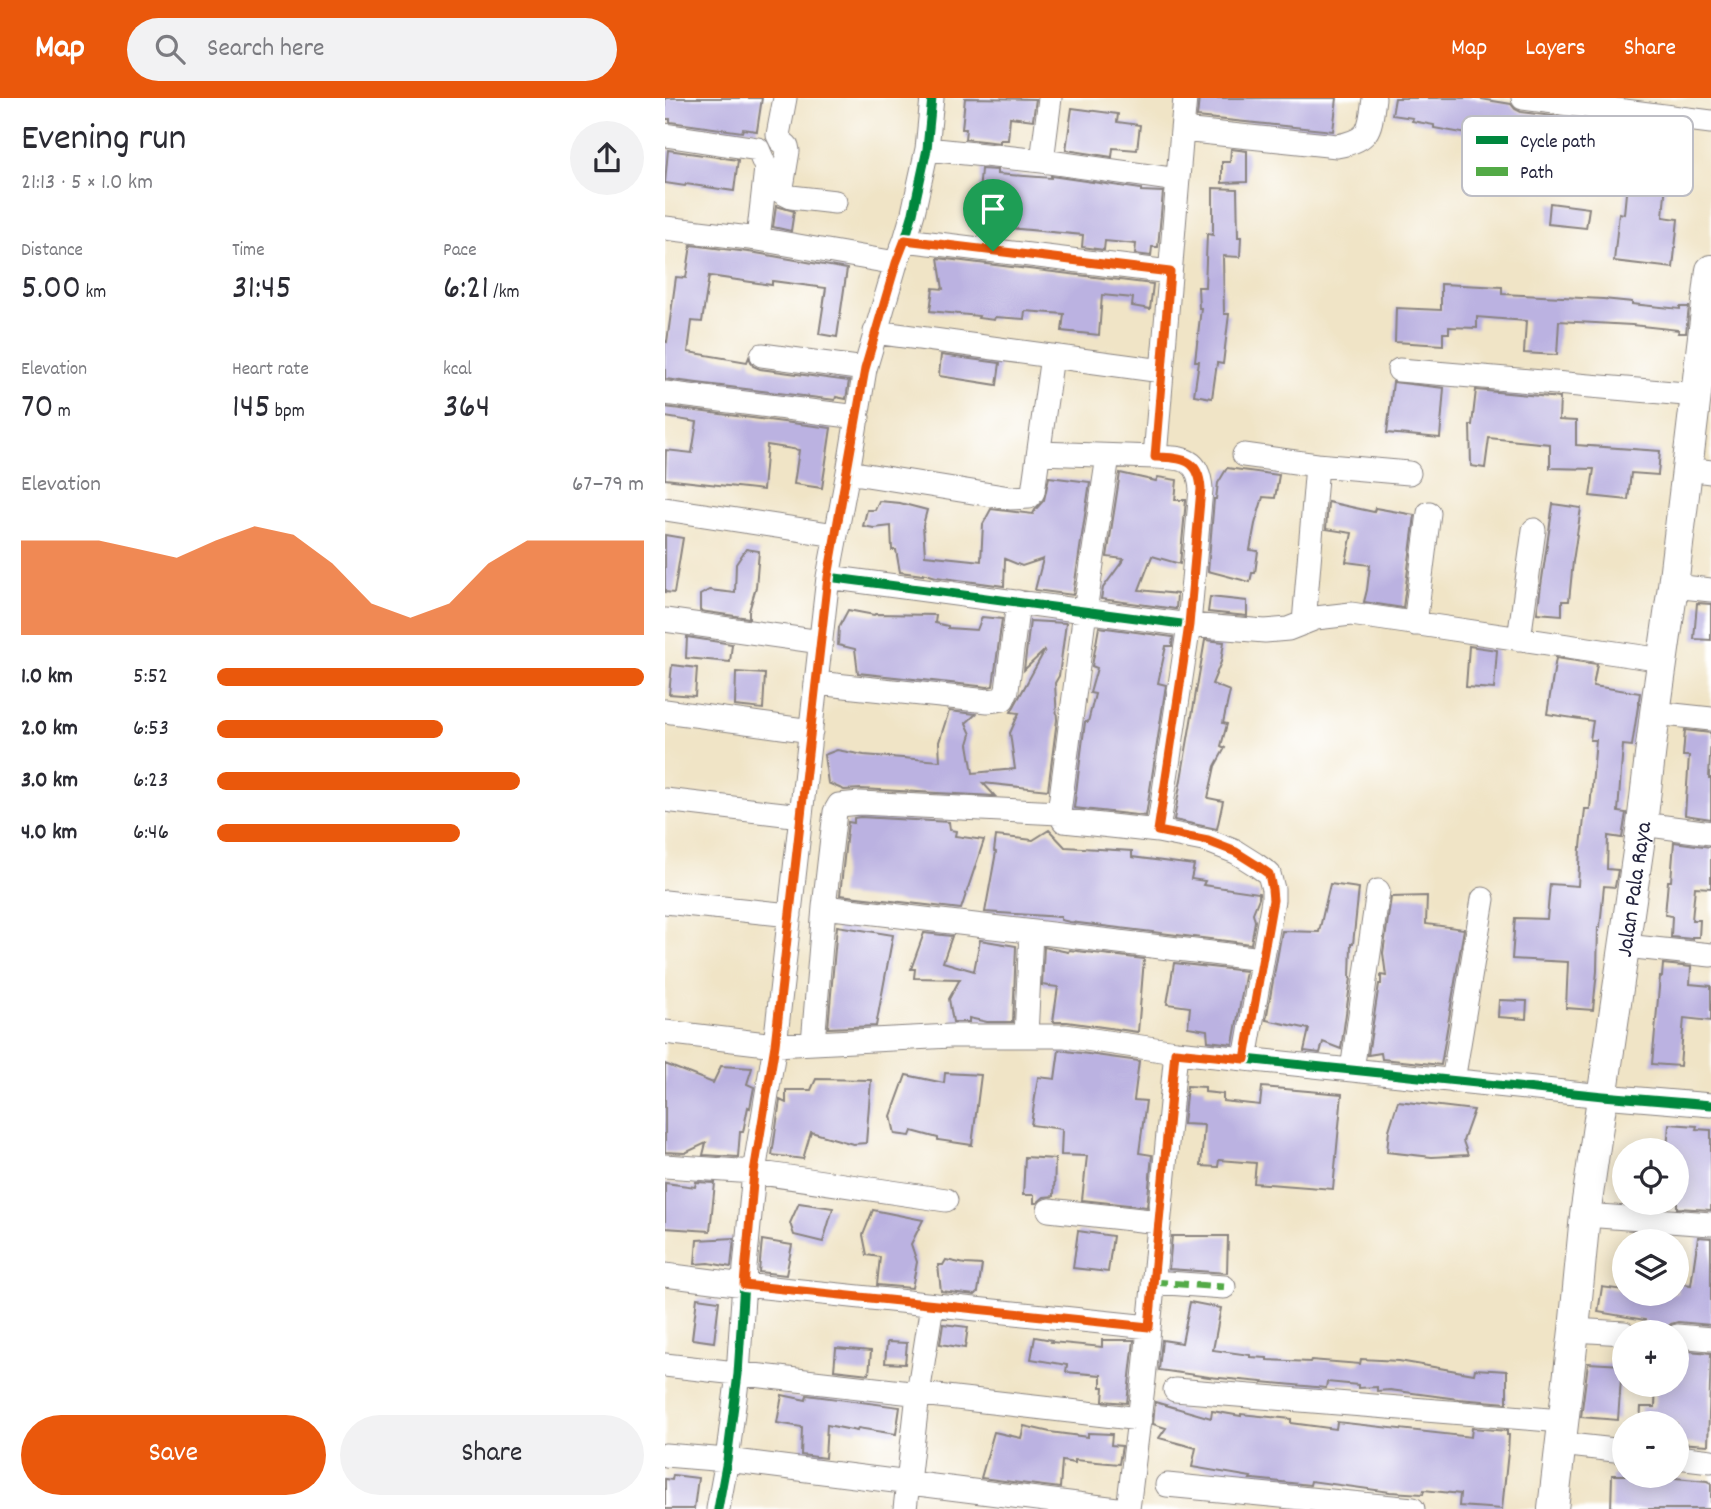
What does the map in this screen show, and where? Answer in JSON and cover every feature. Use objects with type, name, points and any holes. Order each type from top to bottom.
[{"type":"main road","name":"Jalan Pala Raya","points":[[1553,1509],[1585,1215],[1643,824],[1672,586],[1699,470],[1697,395],[1707,348],[1711,270]]},
{"type":"street","points":[[785,98],[778,135],[788,151],[783,193],[791,197],[835,202]]},
{"type":"street","points":[[718,1509],[738,1374],[754,1172],[775,1045],[828,577],[865,369],[905,240],[927,149],[932,98]]},
{"type":"street","points":[[1042,161],[1050,98]]},
{"type":"street","points":[[1155,457],[1185,98]]},
{"type":"street","points":[[1182,130],[1336,146],[1353,143],[1364,135],[1370,127],[1374,98]]},
{"type":"street","points":[[1523,98],[1664,116]]},
{"type":"street","points":[[1693,120],[1711,122]]},
{"type":"street","points":[[665,135],[758,149],[766,168]]},
{"type":"street","points":[[758,239],[766,168],[781,141]]},
{"type":"street","points":[[927,149],[1042,161],[1178,180]]},
{"type":"street","points":[[665,228],[758,239],[896,263]]},
{"type":"street","points":[[905,240],[1170,272]]},
{"type":"street","points":[[875,332],[1162,371]]},
{"type":"street","points":[[762,355],[865,369]]},
{"type":"street","points":[[848,472],[1010,498],[1029,497],[1033,492],[1052,356]]},
{"type":"street","points":[[1399,370],[1697,395]]},
{"type":"street","points":[[665,393],[858,417]]},
{"type":"street","points":[[1038,453],[1172,457],[1191,462],[1201,475],[1189,625],[1158,831]]},
{"type":"street","points":[[1244,455],[1409,473]]},
{"type":"street","points":[[1108,456],[1059,813],[1064,821],[1158,831],[1208,841],[1236,852],[1269,874],[1273,900],[1245,1059]]},
{"type":"street","points":[[1304,623],[1317,464]]},
{"type":"street","points":[[665,509],[837,535]]},
{"type":"street","points":[[1415,624],[1429,513]]},
{"type":"street","points":[[1519,639],[1534,530]]},
{"type":"street","points":[[828,577],[1189,625],[1265,631],[1288,629],[1316,618],[1351,614],[1663,660]]},
{"type":"street","points":[[1672,586],[1711,590]]},
{"type":"street","points":[[816,683],[988,701],[1003,699],[1007,690],[1018,602]]},
{"type":"street","points":[[665,620],[821,642]]},
{"type":"street","points":[[665,710],[811,731]]},
{"type":"street","points":[[1655,713],[1711,719]]},
{"type":"street","points":[[665,800],[801,816]]},
{"type":"street","points":[[813,1043],[824,907],[835,812],[839,805],[860,803],[1059,813]]},
{"type":"street","points":[[1643,824],[1711,834]]},
{"type":"street","points":[[1352,1070],[1378,891]]},
{"type":"street","points":[[1453,1081],[1483,899]]},
{"type":"street","points":[[665,902],[790,915]]},
{"type":"street","points":[[824,907],[1262,959]]},
{"type":"street","points":[[1026,1036],[1031,932]]},
{"type":"street","points":[[1625,946],[1711,955]]},
{"type":"street","points":[[665,1032],[775,1045],[951,1036],[1065,1036],[1175,1052],[1711,1105]]},
{"type":"street","points":[[1128,1509],[1140,1419],[1175,1052]]},
{"type":"street","points":[[665,1166],[754,1172],[946,1200]]},
{"type":"street","points":[[1049,1210],[1159,1222]]},
{"type":"street","points":[[1585,1215],[1711,1224]]},
{"type":"street","points":[[665,1275],[1149,1327]]},
{"type":"street","points":[[1153,1282],[1224,1287]]},
{"type":"street","points":[[905,1509],[918,1394],[932,1305]]},
{"type":"street","points":[[1574,1330],[1612,1332]]},
{"type":"street","points":[[1689,1337],[1711,1339]]},
{"type":"street","points":[[665,1365],[1140,1419]]},
{"type":"street","points":[[1175,1390],[1561,1433],[1612,1448]]},
{"type":"street","points":[[665,1455],[727,1460],[1117,1509]]},
{"type":"street","points":[[1689,1458],[1711,1461]]},
{"type":"street","points":[[1167,1485],[1413,1509]]},
{"type":"building","points":[[665,98],[762,98],[757,131],[743,129],[742,132],[670,122],[670,119],[665,119]]},
{"type":"building","points":[[965,98],[1036,99],[1033,120],[1010,117],[1008,140],[1000,140],[1000,143],[965,139],[966,129],[962,129]]},
{"type":"building","points":[[1199,98],[1337,98],[1333,131],[1197,117]]},
{"type":"building","points":[[1395,98],[1475,98],[1511,104],[1521,112],[1552,116],[1462,116],[1462,133],[1434,128],[1434,125],[1412,121],[1413,118],[1392,115]]},
{"type":"building","points":[[1072,108],[1118,114],[1117,122],[1140,125],[1137,150],[1113,148],[1112,157],[1066,150]]},
{"type":"building","points":[[1231,149],[1247,151],[1247,182],[1222,183],[1222,162],[1230,162]]},
{"type":"building","points":[[668,150],[738,160],[734,191],[665,183]]},
{"type":"building","points":[[981,169],[997,170],[997,174],[1051,176],[1141,191],[1163,192],[1158,247],[1152,247],[1151,256],[1135,254],[1136,244],[1105,241],[1104,250],[1082,247],[1083,235],[1009,228],[1011,210],[978,207]]},
{"type":"building","points":[[1213,188],[1237,189],[1238,237],[1241,237],[1240,257],[1223,256],[1224,314],[1229,314],[1223,364],[1217,363],[1212,398],[1194,395],[1199,361],[1195,361],[1201,308],[1198,287],[1205,287],[1207,234],[1213,235]]},
{"type":"building","points":[[1626,196],[1665,196],[1663,217],[1678,219],[1673,268],[1614,261],[1619,213],[1624,214]]},
{"type":"building","points":[[1550,203],[1589,208],[1586,228],[1548,224]]},
{"type":"building","points":[[776,206],[794,211],[791,231],[773,227]]},
{"type":"building","points":[[691,245],[847,269],[837,337],[819,334],[826,288],[772,281],[772,285],[709,276],[702,322],[692,321],[688,352],[747,362],[749,357],[753,366],[760,369],[849,381],[846,399],[836,397],[835,400],[665,379],[665,341],[667,342],[676,277],[686,278]]},
{"type":"building","points":[[938,258],[1153,284],[1150,309],[1132,306],[1133,298],[1102,295],[1099,335],[1062,331],[1064,314],[1025,311],[1024,319],[995,317],[994,320],[930,311],[933,288],[943,289]]},
{"type":"building","points":[[1441,284],[1502,287],[1502,294],[1603,299],[1680,309],[1689,307],[1686,333],[1632,325],[1559,321],[1557,355],[1524,353],[1526,321],[1477,317],[1477,328],[1449,327],[1449,333],[1443,333],[1443,345],[1395,342],[1396,308],[1441,310]]},
{"type":"building","points":[[941,355],[1000,363],[997,385],[939,376]]},
{"type":"building","points":[[1393,382],[1444,388],[1440,438],[1387,433]]},
{"type":"building","points":[[1476,390],[1560,398],[1559,420],[1576,421],[1576,445],[1660,451],[1658,475],[1631,473],[1628,500],[1590,496],[1594,469],[1550,468],[1550,444],[1489,438],[1485,468],[1471,466],[1470,425]]},
{"type":"building","points":[[665,407],[831,428],[822,488],[794,484],[799,450],[767,445],[763,490],[665,479],[666,450],[692,453],[697,422],[665,417]]},
{"type":"building","points":[[1227,468],[1279,475],[1275,498],[1263,497],[1255,524],[1250,550],[1258,551],[1255,573],[1252,573],[1250,582],[1208,571],[1214,499],[1218,483]]},
{"type":"building","points":[[1120,473],[1156,481],[1158,477],[1177,480],[1175,500],[1186,500],[1180,564],[1152,556],[1139,590],[1177,594],[1176,609],[1101,599],[1103,588],[1124,559],[1107,557]]},
{"type":"building","points":[[1049,477],[1090,482],[1073,595],[1035,590],[1043,559],[1022,566],[1005,559],[1004,586],[900,572],[896,550],[892,550],[891,526],[863,526],[867,510],[875,510],[879,501],[927,510],[923,525],[925,555],[981,561],[983,524],[991,509],[1033,514],[1044,500]]},
{"type":"building","points":[[1328,502],[1374,512],[1375,508],[1415,515],[1403,608],[1364,602],[1370,565],[1346,562],[1352,533],[1326,529]]},
{"type":"building","points":[[1553,504],[1581,508],[1569,601],[1562,601],[1562,615],[1537,613]]},
{"type":"building","points":[[665,535],[683,538],[674,593],[665,592]]},
{"type":"building","points":[[746,549],[759,551],[756,587],[749,618],[700,611],[700,595],[709,590],[735,593],[736,564]]},
{"type":"building","points":[[1210,597],[1247,601],[1247,616],[1208,612]]},
{"type":"building","points":[[1697,603],[1711,604],[1711,640],[1694,639]]},
{"type":"building","points":[[848,610],[874,615],[936,615],[935,623],[948,628],[977,630],[982,617],[1002,619],[993,686],[858,673],[855,649],[838,645],[839,627]]},
{"type":"building","points":[[1030,621],[1066,623],[1059,676],[1055,683],[1057,720],[1048,790],[983,783],[995,796],[844,790],[828,783],[824,755],[837,750],[864,755],[940,761],[939,742],[949,711],[976,714],[966,723],[971,734],[968,744],[973,773],[1015,769],[1010,733],[1019,713],[1011,712],[1045,650],[1024,670]]},
{"type":"building","points":[[1099,627],[1173,637],[1172,646],[1166,646],[1158,683],[1166,685],[1146,816],[1074,808],[1085,722],[1088,722],[1095,694],[1090,693],[1097,668],[1092,666]]},
{"type":"building","points":[[687,637],[732,644],[730,662],[686,658]]},
{"type":"building","points":[[1205,640],[1224,642],[1221,662],[1212,684],[1230,691],[1223,723],[1227,724],[1221,746],[1225,748],[1215,766],[1208,798],[1223,801],[1217,829],[1174,820]]},
{"type":"building","points":[[1469,646],[1497,650],[1494,689],[1466,687]]},
{"type":"building","points":[[1556,658],[1597,664],[1593,686],[1640,693],[1632,746],[1623,745],[1618,812],[1626,813],[1622,838],[1608,836],[1607,869],[1618,870],[1615,887],[1604,886],[1598,927],[1593,1010],[1566,1008],[1568,962],[1512,959],[1515,918],[1547,919],[1550,884],[1578,886],[1585,809],[1590,809],[1596,740],[1590,740],[1593,721],[1547,714]]},
{"type":"building","points":[[672,665],[697,668],[695,696],[669,694]]},
{"type":"building","points":[[736,672],[765,674],[763,709],[735,706]]},
{"type":"building","points":[[1685,730],[1711,733],[1711,819],[1685,815],[1689,756],[1683,756]]},
{"type":"building","points":[[854,818],[949,822],[950,830],[956,831],[955,836],[984,840],[961,909],[840,895],[848,822],[854,823]]},
{"type":"building","points":[[1049,830],[1065,847],[1132,851],[1132,857],[1194,865],[1191,879],[1205,881],[1203,885],[1259,893],[1253,913],[1255,921],[1251,944],[1070,922],[1061,920],[1061,917],[985,912],[996,852],[996,836],[1033,840]]},
{"type":"building","points":[[1674,842],[1711,847],[1711,888],[1695,887],[1692,920],[1700,920],[1699,937],[1692,939],[1671,937],[1672,916],[1665,915]]},
{"type":"building","points":[[1330,884],[1359,888],[1341,1049],[1323,1042],[1320,1053],[1304,1051],[1309,1029],[1266,1020],[1282,931],[1319,932]]},
{"type":"building","points":[[1427,896],[1426,924],[1464,929],[1441,1065],[1382,1059],[1381,1053],[1368,1055],[1381,975],[1386,976],[1383,953],[1391,897]]},
{"type":"building","points":[[837,926],[893,935],[876,1026],[828,1028]]},
{"type":"building","points":[[924,933],[952,936],[943,962],[974,971],[980,940],[1016,946],[1013,1022],[987,1022],[969,1018],[969,1022],[953,1022],[949,999],[960,979],[914,978],[915,969],[911,969]]},
{"type":"building","points":[[1044,947],[1068,952],[1144,959],[1138,1032],[1053,1022],[1058,987],[1042,985]]},
{"type":"building","points":[[1174,963],[1246,971],[1233,1044],[1208,1041],[1207,1030],[1188,1027],[1190,1007],[1167,1004]]},
{"type":"building","points":[[1663,964],[1691,967],[1690,984],[1711,986],[1711,1021],[1684,1018],[1680,1066],[1652,1064]]},
{"type":"building","points":[[1499,1000],[1527,1001],[1526,1019],[1498,1017]]},
{"type":"building","points":[[1059,1050],[1139,1061],[1134,1100],[1146,1101],[1139,1153],[1152,1155],[1147,1207],[1082,1200],[1087,1156],[1061,1155],[1062,1129],[1031,1125],[1038,1077],[1055,1079]]},
{"type":"building","points":[[665,1064],[713,1083],[721,1066],[752,1068],[747,1084],[754,1087],[743,1132],[740,1132],[738,1157],[703,1155],[706,1143],[685,1153],[665,1152]]},
{"type":"building","points":[[945,1073],[981,1075],[972,1145],[938,1140],[912,1131],[910,1136],[895,1134],[891,1116],[906,1075],[944,1083]]},
{"type":"building","points":[[816,1079],[871,1080],[866,1143],[853,1144],[811,1132],[803,1159],[772,1155],[780,1100],[786,1103],[786,1090],[811,1090]]},
{"type":"building","points":[[1187,1086],[1205,1087],[1205,1092],[1223,1094],[1223,1101],[1260,1105],[1262,1087],[1342,1094],[1333,1189],[1254,1183],[1256,1163],[1219,1160],[1218,1167],[1201,1166],[1204,1125],[1183,1124]]},
{"type":"building","points":[[1398,1101],[1474,1110],[1463,1141],[1468,1155],[1432,1157],[1387,1152],[1389,1130]]},
{"type":"building","points":[[1669,1124],[1711,1130],[1711,1210],[1689,1209],[1689,1138],[1668,1138]]},
{"type":"building","points":[[1025,1157],[1055,1159],[1054,1196],[1044,1197],[1034,1203],[1034,1195],[1023,1195]]},
{"type":"building","points":[[696,1182],[715,1183],[710,1231],[665,1228],[665,1183],[695,1187]]},
{"type":"building","points":[[799,1203],[833,1208],[823,1242],[794,1235],[790,1223]]},
{"type":"building","points":[[873,1210],[923,1220],[911,1244],[917,1262],[912,1288],[877,1285],[880,1257],[867,1255],[863,1235]]},
{"type":"building","points":[[1078,1231],[1113,1236],[1108,1272],[1073,1268]]},
{"type":"building","points":[[1172,1236],[1228,1236],[1227,1273],[1169,1269]]},
{"type":"building","points":[[1698,1237],[1711,1238],[1711,1325],[1689,1323],[1689,1320],[1645,1320],[1598,1312],[1602,1287],[1612,1288],[1612,1306],[1689,1306]]},
{"type":"building","points":[[734,1238],[731,1267],[709,1263],[695,1264],[697,1240]]},
{"type":"building","points":[[762,1240],[792,1245],[786,1275],[759,1272]]},
{"type":"building","points":[[946,1260],[982,1265],[978,1292],[975,1295],[941,1291],[938,1265],[943,1265]]},
{"type":"building","points":[[697,1298],[719,1301],[714,1342],[692,1339]]},
{"type":"building","points":[[1190,1302],[1221,1308],[1213,1350],[1267,1360],[1360,1364],[1361,1359],[1399,1361],[1474,1374],[1475,1369],[1507,1371],[1507,1403],[1390,1390],[1377,1391],[1377,1387],[1358,1388],[1358,1385],[1327,1382],[1326,1388],[1159,1370],[1162,1340],[1182,1343]]},
{"type":"building","points":[[943,1324],[968,1327],[965,1348],[940,1344]]},
{"type":"building","points":[[1035,1337],[1052,1340],[1051,1342],[1102,1347],[1102,1340],[1134,1340],[1127,1403],[1103,1401],[1101,1375],[1066,1372],[1067,1365],[1031,1359]]},
{"type":"building","points":[[887,1342],[907,1343],[905,1364],[885,1363]]},
{"type":"building","points":[[836,1348],[871,1351],[869,1374],[834,1370]]},
{"type":"building","points":[[1689,1351],[1711,1353],[1708,1445],[1689,1444],[1689,1411],[1641,1411],[1641,1407],[1655,1407],[1655,1397],[1689,1397]]},
{"type":"building","points":[[1588,1363],[1612,1364],[1612,1397],[1620,1397],[1619,1411],[1612,1411],[1612,1420],[1581,1417]]},
{"type":"building","points":[[782,1395],[806,1400],[807,1395],[900,1407],[896,1434],[827,1425],[825,1458],[801,1455],[802,1427],[777,1423]]},
{"type":"building","points":[[1155,1402],[1211,1418],[1212,1411],[1291,1419],[1291,1423],[1336,1429],[1337,1422],[1471,1437],[1472,1428],[1507,1431],[1508,1452],[1502,1509],[1459,1506],[1460,1494],[1424,1490],[1423,1494],[1390,1492],[1311,1481],[1310,1485],[1250,1479],[1251,1477],[1192,1467],[1196,1448],[1159,1438],[1166,1428],[1153,1424]]},
{"type":"building","points":[[1024,1426],[1088,1437],[1088,1433],[1112,1434],[1111,1445],[1122,1446],[1119,1464],[1062,1461],[1060,1488],[981,1478],[994,1432],[1021,1438]]},
{"type":"building","points":[[673,1475],[698,1478],[694,1509],[665,1509],[665,1479],[672,1480]]},
{"type":"building","points":[[1612,1475],[1612,1488],[1689,1488],[1689,1479],[1711,1483],[1711,1509],[1611,1509]]},
{"type":"marked path","points":[[1153,1282],[1224,1287]]},
{"type":"cycle path","points":[[718,1509],[738,1374],[754,1172],[775,1045],[828,577],[865,369],[913,213],[927,149],[932,98]]},
{"type":"cycle path","points":[[828,577],[1189,625],[1158,831],[1208,841],[1236,852],[1269,874],[1273,900],[1245,1059],[1711,1105]]},
{"type":"route","points":[[905,240],[993,251],[1170,272],[1155,457],[1172,457],[1191,462],[1201,475],[1201,489],[1189,625],[1158,831],[1208,841],[1236,852],[1269,874],[1272,889],[1273,900],[1245,1059],[1175,1052],[1149,1327],[744,1285],[754,1172],[775,1045],[828,577],[865,369],[905,240]]}]
